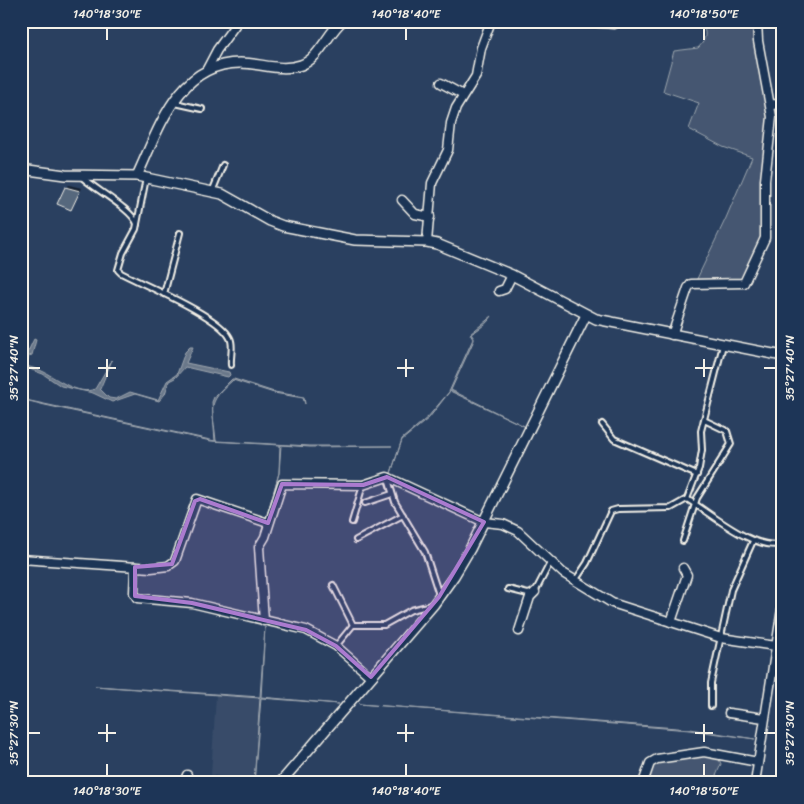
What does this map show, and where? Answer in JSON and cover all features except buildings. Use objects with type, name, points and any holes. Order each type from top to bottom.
[{"type":"street","points":[[207,69],[217,50],[238,21]]},
{"type":"street","points":[[141,177],[173,102],[191,80],[207,69],[219,64],[252,63],[283,68],[302,65],[317,53],[336,26],[342,21]]},
{"type":"street","points":[[427,242],[432,183],[448,150],[451,123],[463,94],[476,76],[481,48],[491,21]]},
{"type":"street","points":[[577,21],[611,25],[615,21]]},
{"type":"street","points":[[672,335],[691,284],[744,283],[764,243],[765,180],[772,117],[758,41],[757,21]]},
{"type":"street","points":[[441,84],[463,94]]},
{"type":"street","points":[[771,104],[783,105]]},
{"type":"street","points":[[21,169],[141,177],[212,192],[283,226],[355,240],[427,242],[512,275],[586,315],[604,321],[783,356]]},
{"type":"street","points":[[402,200],[415,214],[430,217]]},
{"type":"street","points":[[499,291],[505,289],[512,275]]},
{"type":"street","points":[[280,783],[434,604],[454,576],[484,522],[586,315]]},
{"type":"street","points":[[264,621],[258,549],[265,537],[280,488],[284,484],[363,485],[387,477],[484,522],[503,524],[518,531],[550,563],[575,581],[612,603],[721,638],[776,646]]},
{"type":"street","points":[[21,559],[135,568],[162,568],[172,564],[197,499],[268,523]]},
{"type":"street","points":[[135,568],[134,593],[137,598],[187,602],[306,630],[336,646],[371,677]]},
{"type":"street","points":[[671,622],[687,575],[683,568]]},
{"type":"street","points":[[519,631],[530,597],[535,592]]},
{"type":"street","points":[[755,783],[783,602]]},
{"type":"street","points":[[730,713],[764,718]]},
{"type":"street","points":[[643,783],[650,763],[657,759],[704,752],[758,762]]},
{"type":"lane","points":[[173,102],[202,109]]},
{"type":"lane","points":[[212,192],[223,165]]},
{"type":"lane","points":[[79,174],[95,190],[128,211],[135,219],[137,225]]},
{"type":"lane","points":[[141,177],[137,225],[118,270],[120,273],[199,313],[229,335],[232,342],[231,365]]},
{"type":"lane","points":[[164,294],[180,233]]},
{"type":"lane","points":[[575,581],[588,563],[611,511],[618,509],[670,508],[687,499],[697,475],[702,450],[701,431],[723,345]]},
{"type":"lane","points":[[683,541],[696,504],[731,444],[727,431],[704,420]]},
{"type":"lane","points":[[602,424],[614,439],[697,475]]},
{"type":"lane","points":[[387,477],[392,494],[425,552],[440,596]]},
{"type":"lane","points":[[352,522],[363,485]]},
{"type":"lane","points":[[365,503],[392,494]]},
{"type":"lane","points":[[687,499],[753,541],[783,544]]},
{"type":"lane","points":[[356,540],[403,514]]},
{"type":"lane","points":[[711,706],[711,683],[731,590],[753,541]]},
{"type":"lane","points":[[508,589],[528,594],[535,592],[550,563]]},
{"type":"lane","points":[[333,585],[353,625]]},
{"type":"lane","points":[[353,625],[381,626],[411,610],[434,604]]},
{"type":"lane","points":[[336,646],[353,625]]},
{"type":"highlighted area","points":[[387,477],[484,522],[439,597],[371,677],[336,646],[306,630],[192,603],[135,596],[135,567],[172,564],[195,501],[200,499],[268,523],[282,484],[363,485]]},
{"type":"shaded area","points":[[701,21],[757,21],[771,104],[765,238],[747,280],[695,283],[752,157],[723,147],[689,129],[699,103],[663,91],[674,51],[698,48],[703,42],[705,32]]},
{"type":"shaded area","points":[[492,316],[485,324],[471,334],[474,340],[451,390],[524,426],[450,391],[429,418],[402,440],[391,473],[402,439],[428,417],[449,392],[473,339],[470,334]]},
{"type":"shaded area","points":[[34,339],[36,340],[32,355],[29,356],[26,366],[42,371],[75,389],[89,391],[95,389],[112,360],[100,389],[109,398],[116,399],[130,392],[158,400],[167,381],[177,374],[185,352],[190,347],[193,347],[186,363],[229,372],[230,375],[228,377],[185,367],[175,378],[169,381],[165,394],[159,401],[135,394],[112,402],[93,393],[61,386],[43,374],[21,366]]},
{"type":"shaded area","points":[[232,379],[274,392],[304,397],[305,404],[303,398],[274,393],[233,380],[218,395],[213,411],[212,402],[214,397]]},
{"type":"shaded area","points":[[21,399],[215,441],[213,418],[216,441],[310,446],[392,446],[310,447],[281,445],[279,473],[280,445],[211,441]]},
{"type":"shaded area","points":[[265,627],[261,697],[339,704],[261,698],[254,783],[260,698],[95,686],[260,697]]},
{"type":"shaded area","points":[[216,695],[260,698],[254,781],[211,775]]},
{"type":"shaded area","points":[[359,704],[690,729],[755,739],[690,730]]},
{"type":"shaded area","points":[[703,755],[718,757],[721,764],[713,783],[645,783],[654,763]]}]
